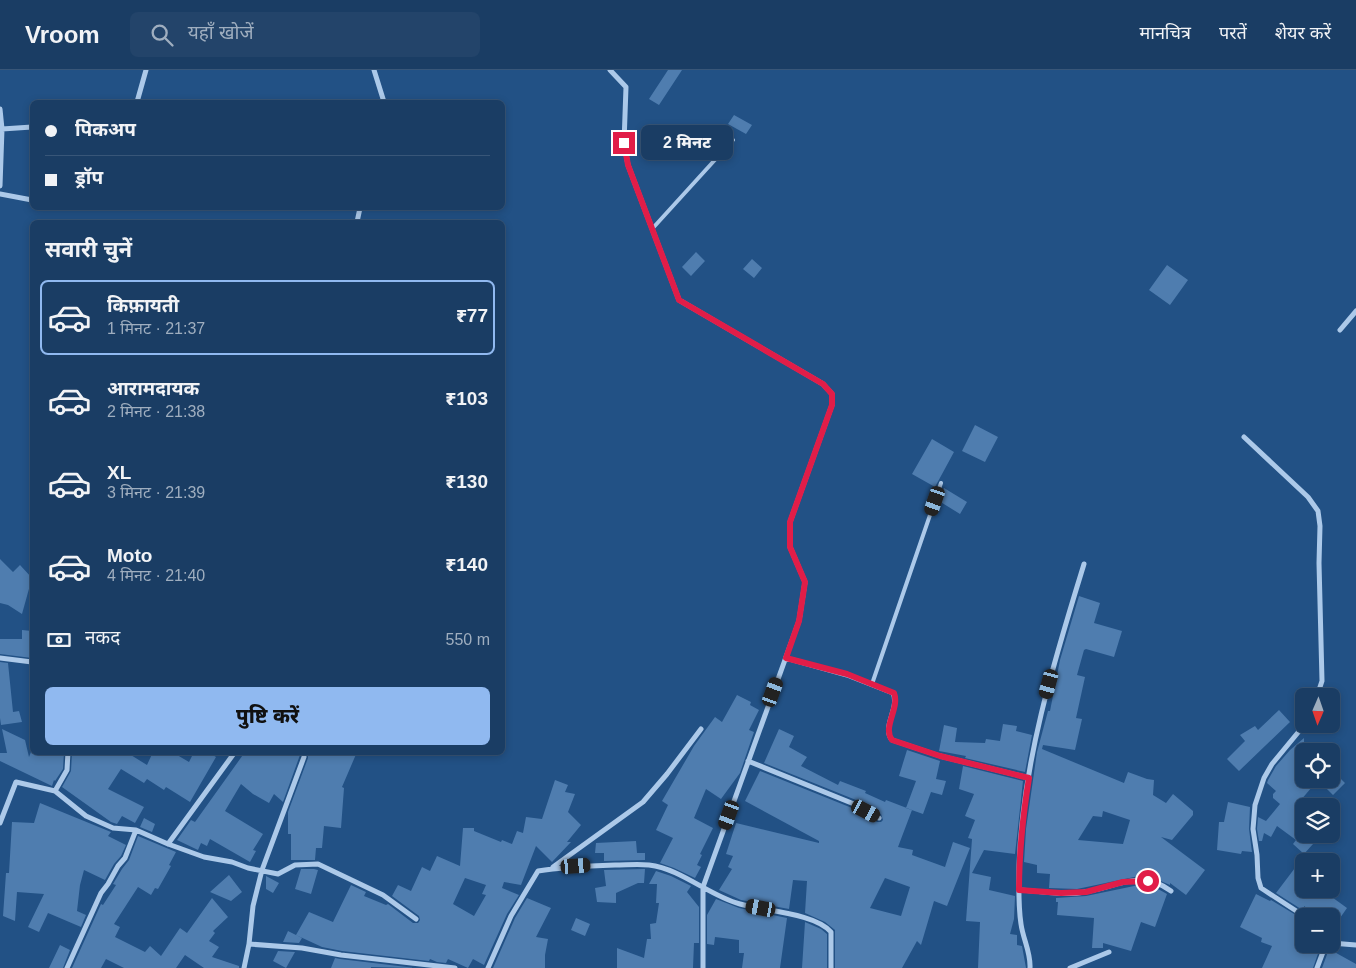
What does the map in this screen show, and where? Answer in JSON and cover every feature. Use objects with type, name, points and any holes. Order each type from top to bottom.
[{"type":"street","points":[[138,100],[146,70]]},
{"type":"street","points":[[374,70],[383,100]]},
{"type":"street","points":[[610,70],[626,87],[624,143],[628,165],[679,300],[823,384],[832,394],[832,405],[790,522],[790,547],[805,582],[799,621],[703,887],[703,968]]},
{"type":"street","points":[[0,109],[2,130],[0,186]]},
{"type":"street","points":[[2,130],[30,127]]},
{"type":"street","points":[[0,194],[30,200]]},
{"type":"street","points":[[1340,330],[1356,311]]},
{"type":"street","points":[[1244,437],[1308,497],[1318,511],[1320,526],[1322,681],[1320,688]]},
{"type":"street","points":[[1030,968],[1030,957],[1021,924],[1019,890],[1021,839],[1029,778],[1036,734],[1062,634],[1084,564]]},
{"type":"street","points":[[0,658],[30,662]]},
{"type":"street","points":[[786,658],[847,674],[888,690],[895,696],[896,701],[889,731],[892,740],[940,756],[1029,778]]},
{"type":"street","points":[[552,869],[642,802],[667,774],[701,728]]},
{"type":"street","points":[[1295,910],[1261,888],[1258,884],[1257,855],[1253,829],[1255,805],[1264,778],[1272,764],[1298,733]]},
{"type":"street","points":[[55,791],[67,770],[68,755]]},
{"type":"street","points":[[168,844],[233,755]]},
{"type":"street","points":[[244,968],[249,944],[253,906],[262,870],[304,757]]},
{"type":"street","points":[[748,761],[854,804],[879,818]]},
{"type":"street","points":[[0,823],[16,782],[55,791],[86,816],[113,828],[136,830],[204,857],[278,874],[295,865],[318,864],[384,895],[416,919]]},
{"type":"street","points":[[67,968],[101,893],[125,858],[136,830]]},
{"type":"street","points":[[488,968],[511,916],[538,871],[590,866],[649,865],[662,868],[741,905],[780,912],[818,922],[826,927],[831,935],[830,968]]},
{"type":"street","points":[[1019,890],[1061,893],[1086,892],[1135,880],[1162,884],[1171,891]]},
{"type":"street","points":[[249,944],[302,948],[341,955],[455,968]]},
{"type":"street","points":[[1340,944],[1356,945]]},
{"type":"street","points":[[1070,968],[1109,952]]},
{"type":"street","points":[[1317,968],[1323,953]]},
{"type":"lane","points":[[652,229],[733,140]]},
{"type":"lane","points":[[872,684],[942,482]]},
{"type":"building","points":[[668,70],[682,70],[659,105],[649,99]]},
{"type":"building","points":[[734,115],[752,125],[746,134],[728,124]]},
{"type":"building","points":[[696,252],[705,261],[691,276],[682,267]]},
{"type":"building","points":[[752,259],[762,268],[754,278],[743,269]]},
{"type":"building","points":[[1167,265],[1188,280],[1170,305],[1149,290]]},
{"type":"building","points":[[975,425],[998,437],[985,462],[962,451]]},
{"type":"building","points":[[932,439],[954,452],[935,487],[912,474]]},
{"type":"building","points":[[944,488],[967,502],[960,514],[939,501]]},
{"type":"building","points":[[0,559],[13,572],[20,565],[30,576],[30,585],[22,614],[8,605],[0,603]]},
{"type":"building","points":[[1079,596],[1100,603],[1094,623],[1122,631],[1114,657],[1084,650],[1077,675],[1085,677],[1076,718],[1082,719],[1075,750],[1043,745],[1042,749],[1124,783],[1128,772],[1154,780],[1153,795],[1166,803],[1173,794],[1193,811],[1193,815],[1172,840],[1161,837],[1205,870],[1186,895],[1170,883],[1170,885],[1151,877],[1139,876],[1077,889],[1049,888],[1050,874],[1037,873],[1037,865],[1024,862],[1026,829],[1037,752],[1048,711],[1050,711],[1060,660]],"holes":[[[1103,811],[1130,820],[1123,844],[1078,840],[1093,816],[1102,817]]]},
{"type":"building","points":[[22,630],[30,631],[30,658],[0,654],[0,639],[22,639]]},
{"type":"building","points":[[0,662],[8,663],[13,712],[19,711],[22,722],[1,725]]},
{"type":"building","points":[[737,695],[751,702],[750,705],[759,710],[749,730],[754,732],[740,773],[721,799],[706,789],[694,818],[713,828],[700,854],[702,855],[697,865],[701,867],[695,878],[660,863],[673,838],[656,830],[668,805],[662,801],[694,746],[715,717],[722,722]]},
{"type":"building","points":[[1279,710],[1290,722],[1239,771],[1227,759],[1245,741],[1240,735],[1255,726],[1258,730]]},
{"type":"building","points":[[1003,724],[1017,726],[1016,731],[1032,735],[1025,772],[965,758],[966,756],[939,751],[944,725],[957,728],[955,742],[985,743],[986,739],[1000,741]]},
{"type":"building","points":[[2,729],[25,740],[29,757],[30,754],[64,755],[63,769],[54,780],[52,786],[0,761],[0,753],[7,753]]},
{"type":"building","points":[[779,729],[794,736],[789,747],[807,757],[801,766],[838,785],[840,781],[866,791],[865,793],[885,802],[886,800],[912,810],[898,847],[913,850],[912,855],[945,867],[953,842],[970,848],[947,906],[934,901],[921,945],[917,941],[902,968],[835,968],[835,930],[825,922],[805,913],[807,881],[793,880],[789,909],[741,900],[719,890],[732,869],[728,867],[733,856],[726,854],[736,823],[819,843],[819,841],[745,801],[760,771],[852,808],[877,822],[883,820],[881,814],[856,800],[764,763]],"holes":[[[885,878],[910,887],[901,916],[870,908]]]},
{"type":"building","points":[[1295,746],[1295,788],[1311,788],[1303,798],[1295,798],[1295,839],[1277,826],[1271,837],[1264,833],[1262,841],[1259,841],[1258,817],[1266,821],[1280,804],[1273,798],[1273,794],[1276,791],[1267,783],[1268,780],[1276,766]]},
{"type":"building","points":[[907,750],[940,761],[936,779],[946,781],[942,795],[931,792],[923,814],[906,808],[916,781],[899,776]]},
{"type":"building","points":[[72,755],[131,755],[147,765],[152,755],[177,755],[189,762],[192,755],[213,755],[216,757],[190,802],[166,787],[164,790],[147,779],[144,783],[121,769],[108,789],[144,807],[135,823],[122,816],[117,824],[111,822],[62,787],[71,771]]},
{"type":"building","points":[[243,755],[300,755],[283,802],[274,794],[269,803],[253,794],[241,784],[225,811],[263,834],[253,850],[256,851],[250,862],[210,839],[207,846],[201,843],[198,850],[177,840],[191,820],[195,822]]},
{"type":"building","points":[[308,755],[356,755],[342,787],[344,788],[341,828],[324,826],[322,848],[316,848],[315,860],[291,860],[291,834],[288,834],[288,812]]},
{"type":"building","points":[[963,766],[1023,781],[1015,854],[984,850],[972,873],[991,877],[989,890],[1015,896],[1014,919],[1010,934],[1017,935],[1017,945],[1022,946],[1026,968],[978,968],[980,922],[966,921],[972,839],[968,838],[975,820],[965,816],[974,794],[959,789]]},
{"type":"building","points":[[1340,778],[1345,783],[1340,788]]},
{"type":"building","points":[[555,780],[568,785],[565,792],[575,794],[568,812],[581,825],[567,842],[571,842],[552,862],[536,846],[521,885],[504,882],[502,888],[519,895],[507,914],[484,965],[473,959],[468,968],[448,959],[446,963],[430,959],[429,961],[342,951],[322,947],[296,935],[309,912],[333,922],[351,885],[366,892],[364,896],[386,905],[388,904],[413,923],[418,923],[420,920],[419,916],[392,896],[398,885],[411,891],[422,867],[430,871],[437,856],[460,866],[463,828],[474,828],[474,831],[501,842],[502,840],[512,844],[517,831],[523,833],[526,817],[542,819]],"holes":[[[465,878],[486,885],[482,894],[486,895],[474,916],[453,904]]]},
{"type":"building","points":[[1326,788],[1340,788],[1333,795]]},
{"type":"building","points":[[1228,802],[1250,807],[1249,829],[1252,852],[1242,851],[1241,854],[1217,850],[1219,822],[1224,822]]},
{"type":"building","points":[[40,803],[111,832],[108,836],[126,845],[105,880],[84,870],[77,911],[86,915],[81,927],[48,913],[39,932],[28,927],[44,894],[17,892],[15,921],[3,916],[6,873],[9,873],[12,822],[34,823]]},
{"type":"building","points":[[144,818],[155,824],[152,832],[140,827]]},
{"type":"building","points":[[138,836],[176,852],[169,865],[171,866],[158,889],[155,888],[151,895],[138,887],[114,924],[120,927],[115,937],[145,952],[150,946],[161,956],[180,928],[187,933],[212,898],[228,917],[213,931],[215,933],[209,941],[219,947],[212,957],[239,966],[239,968],[204,968],[185,955],[176,968],[124,968],[106,959],[101,968],[72,968],[101,904],[103,905],[116,885],[113,884],[129,860]]},
{"type":"building","points":[[636,841],[637,853],[645,853],[645,860],[604,861],[604,853],[595,853],[596,843]]},
{"type":"building","points":[[1295,841],[1295,843],[1314,843],[1305,853],[1293,844]]},
{"type":"building","points":[[1295,868],[1295,898],[1333,898],[1347,908],[1340,918],[1340,908],[1307,908],[1304,906],[1304,908],[1299,908],[1276,893]]},
{"type":"building","points":[[301,869],[318,870],[311,894],[295,889]]},
{"type":"building","points":[[645,869],[644,883],[638,883],[616,893],[616,903],[597,902],[595,888],[606,886],[604,870]]},
{"type":"building","points":[[656,871],[691,886],[687,892],[699,907],[699,943],[694,943],[693,968],[617,968],[617,948],[644,958],[647,939],[651,939],[650,924],[656,923],[659,903],[656,903],[657,884],[649,884]]},
{"type":"building","points":[[229,875],[242,892],[231,901],[210,892]]},
{"type":"building","points":[[266,876],[279,883],[273,893],[266,889]]},
{"type":"building","points":[[1139,885],[1158,889],[1167,894],[1155,927],[1141,922],[1131,951],[1103,943],[1103,948],[1092,948],[1094,918],[1057,915],[1058,902],[1056,902],[1056,898],[1086,896]]},
{"type":"building","points":[[1256,894],[1271,900],[1295,915],[1295,953],[1318,953],[1313,968],[1262,968],[1272,946],[1261,942],[1262,938],[1240,927]]},
{"type":"building","points":[[527,898],[551,908],[536,937],[548,939],[545,968],[493,968],[515,918]]},
{"type":"building","points":[[716,899],[739,908],[787,918],[780,968],[742,968],[744,953],[739,953],[739,940],[715,937],[714,945],[707,944],[707,915]]},
{"type":"building","points":[[576,918],[590,924],[585,936],[571,930]]},
{"type":"building","points":[[805,922],[821,929],[827,934],[827,968],[802,968]]},
{"type":"building","points":[[288,931],[302,938],[299,943],[283,942]]},
{"type":"building","points":[[60,945],[70,950],[63,968],[49,968]]},
{"type":"building","points":[[278,951],[295,952],[286,968],[273,961]]},
{"type":"building","points":[[1328,953],[1336,953],[1356,964],[1356,968],[1322,968]]},
{"type":"building","points":[[335,958],[415,968],[331,968]]},
{"type":"route","points":[[624,143],[628,165],[679,300],[823,384],[832,394],[832,405],[790,522],[790,547],[805,582],[799,621],[786,658],[847,674],[894,693],[896,701],[889,731],[892,740],[940,756],[1029,778],[1019,865],[1019,890],[1061,893],[1086,892],[1123,882],[1135,880],[1148,881]]}]
